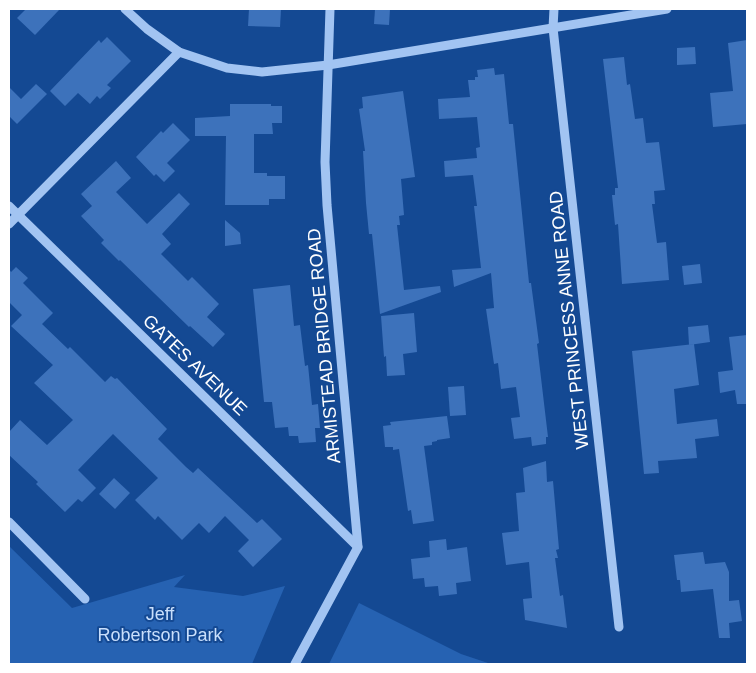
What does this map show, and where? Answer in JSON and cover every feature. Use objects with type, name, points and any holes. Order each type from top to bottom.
[{"type":"street","points":[[125,9],[147,29],[179,52],[227,68],[262,72],[328,65],[668,9]]},
{"type":"street","name":"ARMISTEAD BRIDGE ROAD","points":[[330,9],[325,162],[327,205],[358,547]]},
{"type":"street","name":"WEST PRINCESS ANNE ROAD","points":[[554,9],[553,28],[619,627]]},
{"type":"street","points":[[9,224],[179,52]]},
{"type":"street","name":"GATES AVENUE","points":[[9,206],[358,547]]},
{"type":"street","points":[[9,522],[85,598]]},
{"type":"street","points":[[295,664],[358,547]]},
{"type":"green space","name":"Jeff Robertson Park","points":[[9,546],[72,608],[185,575],[174,587],[243,596],[285,586],[252,664],[9,664]]},
{"type":"green space","points":[[359,603],[461,654],[491,664],[329,664]]},
{"type":"building","points":[[26,9],[60,9],[35,35],[17,18]]},
{"type":"building","points":[[249,9],[281,9],[280,27],[248,26]]},
{"type":"building","points":[[375,9],[390,9],[389,25],[374,24]]},
{"type":"building","points":[[107,37],[131,61],[107,85],[111,88],[100,99],[97,96],[90,104],[78,93],[65,106],[50,91],[99,40],[101,43]]},
{"type":"building","points":[[747,40],[747,124],[713,127],[710,93],[733,91],[728,43]]},
{"type":"building","points":[[695,47],[696,64],[677,65],[677,48]]},
{"type":"building","points":[[624,57],[627,85],[630,84],[635,119],[643,118],[646,143],[659,142],[665,190],[654,191],[655,204],[652,204],[657,243],[666,242],[669,280],[622,284],[618,224],[615,225],[612,195],[615,195],[615,188],[618,188],[603,59]]},
{"type":"building","points":[[494,68],[495,75],[504,74],[509,124],[513,124],[529,283],[531,283],[539,343],[537,344],[548,437],[546,437],[546,444],[532,446],[531,437],[514,439],[511,418],[520,417],[516,387],[501,389],[498,363],[494,364],[486,309],[494,308],[491,273],[454,287],[452,270],[481,268],[474,206],[477,206],[473,175],[445,177],[444,161],[477,158],[476,148],[480,147],[477,117],[439,119],[438,99],[470,97],[468,80],[475,80],[475,77],[478,77],[477,70]]},
{"type":"building","points":[[36,84],[47,94],[17,124],[9,116],[9,87],[21,99]]},
{"type":"building","points":[[403,91],[415,177],[401,179],[404,215],[399,216],[400,225],[397,225],[404,290],[440,286],[441,292],[380,314],[372,234],[369,234],[363,151],[365,151],[359,109],[363,108],[362,97]]},
{"type":"building","points":[[230,104],[271,104],[271,106],[282,106],[282,123],[272,123],[273,134],[254,134],[254,173],[267,173],[267,176],[285,176],[285,199],[269,199],[269,205],[225,205],[226,136],[195,136],[195,118],[230,116]]},
{"type":"building","points":[[173,123],[190,140],[167,163],[175,171],[164,182],[156,174],[154,176],[136,157],[161,131],[163,133]]},
{"type":"building","points":[[116,161],[131,178],[116,192],[147,224],[179,193],[190,204],[162,234],[171,244],[161,254],[188,281],[192,277],[219,304],[207,317],[225,334],[213,347],[119,261],[101,243],[104,240],[81,216],[92,206],[81,194]]},
{"type":"building","points":[[225,220],[240,233],[241,244],[225,246]]},
{"type":"building","points":[[700,264],[702,283],[684,285],[682,266]]},
{"type":"building","points":[[16,267],[28,278],[23,283],[53,313],[42,324],[68,349],[70,347],[105,382],[111,376],[115,379],[117,378],[167,429],[158,439],[186,467],[193,473],[198,468],[257,523],[262,519],[282,539],[253,567],[238,551],[249,540],[225,516],[209,533],[199,523],[182,540],[158,516],[155,520],[135,500],[158,478],[113,434],[78,470],[96,488],[82,502],[78,499],[65,512],[36,484],[38,482],[9,455],[9,432],[20,420],[47,445],[73,420],[34,383],[53,365],[11,326],[22,315],[9,302],[9,269],[11,272]]},
{"type":"building","points":[[290,285],[294,326],[300,325],[305,366],[308,365],[312,405],[318,404],[320,428],[315,428],[316,442],[299,443],[298,436],[289,436],[288,427],[275,428],[272,402],[264,402],[253,289]]},
{"type":"building","points":[[414,313],[417,352],[403,354],[405,375],[387,376],[381,316]]},
{"type":"building","points":[[708,325],[710,342],[689,345],[688,327]]},
{"type":"building","points":[[747,335],[747,404],[737,404],[735,390],[720,393],[718,372],[733,370],[729,337]]},
{"type":"building","points":[[694,344],[699,385],[674,389],[677,424],[717,419],[719,436],[695,439],[697,458],[658,461],[659,473],[644,474],[632,351]]},
{"type":"building","points":[[464,386],[466,415],[450,416],[448,387]]},
{"type":"building","points":[[447,416],[450,438],[437,440],[432,442],[432,445],[424,446],[434,521],[413,524],[411,510],[408,511],[399,449],[393,450],[393,447],[385,447],[383,426],[391,425],[390,422]]},
{"type":"building","points":[[546,461],[547,482],[553,481],[559,549],[556,550],[558,558],[555,558],[560,596],[563,595],[567,628],[525,620],[523,599],[532,598],[529,562],[506,565],[502,533],[519,531],[516,493],[525,492],[523,468]]},
{"type":"building","points":[[114,478],[130,493],[115,509],[99,494]]},
{"type":"building","points":[[446,539],[447,550],[467,547],[471,581],[456,583],[457,594],[439,596],[438,586],[425,587],[424,578],[413,579],[411,559],[430,557],[429,541]]},
{"type":"building","points":[[703,552],[705,564],[725,562],[729,572],[729,601],[739,600],[742,621],[729,623],[730,638],[719,638],[713,589],[681,592],[680,580],[677,580],[674,555]]}]
